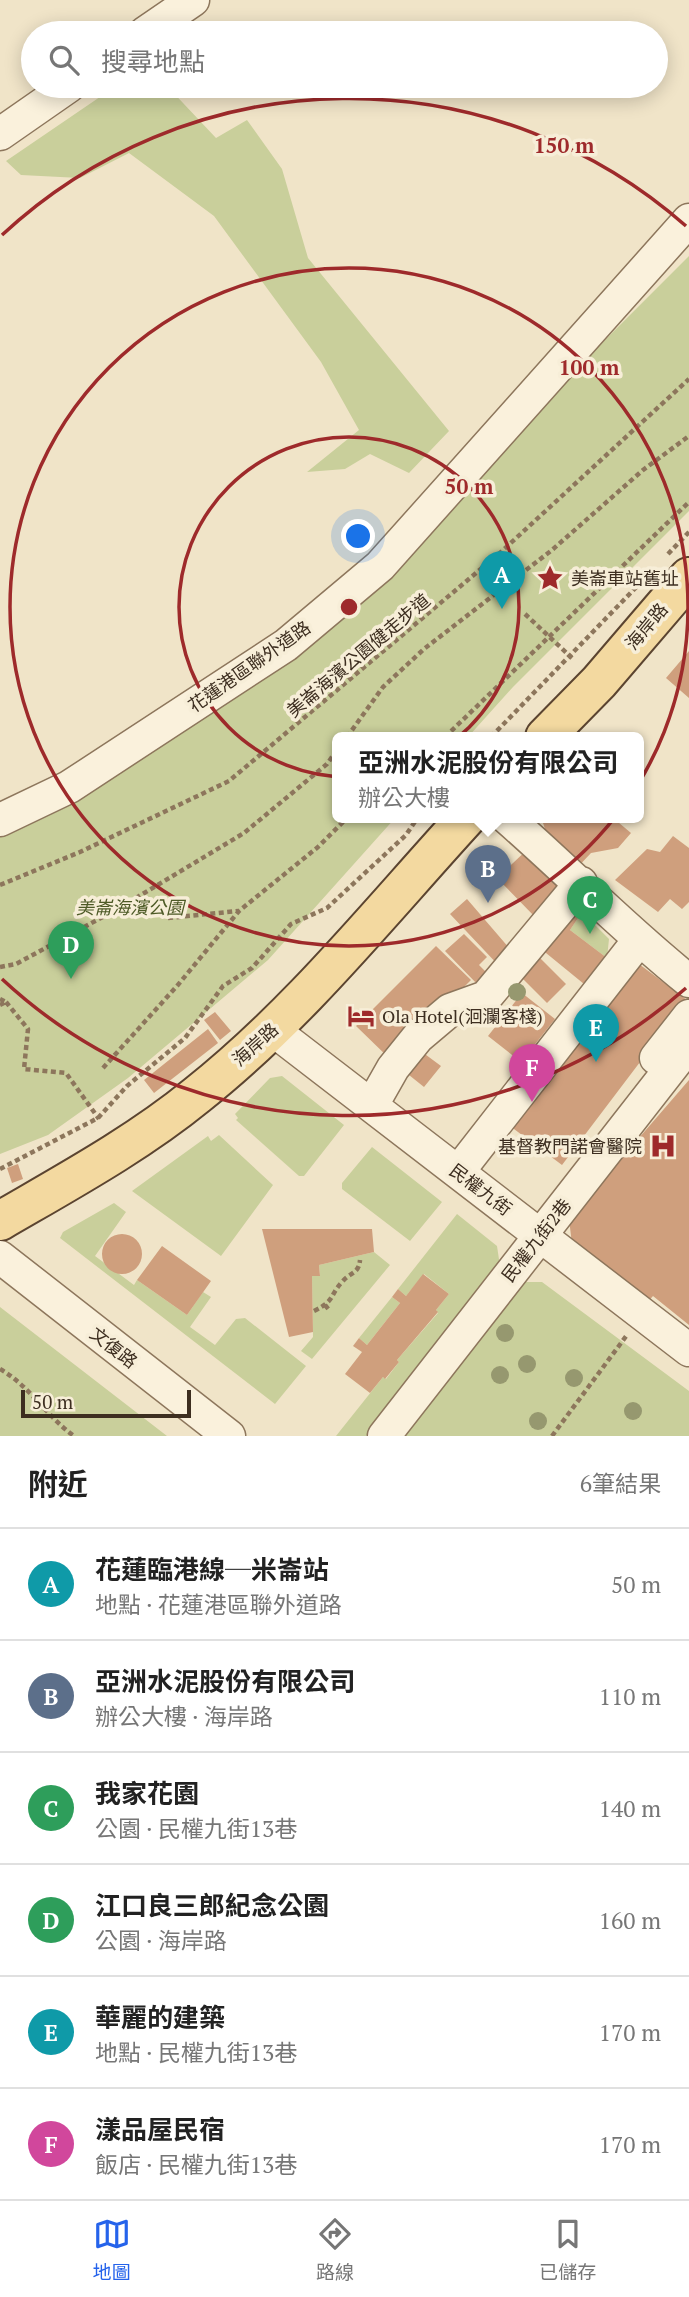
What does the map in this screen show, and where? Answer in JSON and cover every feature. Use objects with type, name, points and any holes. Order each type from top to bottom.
[{"type":"main road","name":"海岸路","points":[[550,732],[598,682],[672,584]]},
{"type":"main road","name":"海岸路","points":[[0,1221],[119,1149],[196,1096],[273,1030],[462,823]]},
{"type":"street","points":[[162,21],[193,0]]},
{"type":"street","points":[[0,134],[52,98]]},
{"type":"street","name":"花蓮港區聯外道路","points":[[0,820],[69,787],[286,645],[380,566],[689,220]]},
{"type":"street","points":[[513,823],[639,940],[689,981]]},
{"type":"street","points":[[372,1105],[393,1068],[418,1037],[450,1010],[486,998],[580,883]]},
{"type":"street","points":[[458,1171],[639,940]]},
{"type":"street","points":[[551,1191],[689,1016]]},
{"type":"street","name":"民權九街","points":[[273,1030],[689,1350]]},
{"type":"street","name":"民權九街2巷","points":[[384,1436],[689,1045]]},
{"type":"street","name":"文復路","points":[[0,1257],[229,1436]]},
{"type":"path","name":"美崙海濱公園健走步道","points":[[0,885],[80,852],[229,781],[501,552],[689,379]]},
{"type":"path","points":[[351,732],[383,687],[424,649],[552,550],[643,470],[689,436]]},
{"type":"path","points":[[449,732],[689,502]]},
{"type":"path","points":[[496,732],[570,656],[672,584],[689,532]]},
{"type":"path","points":[[525,614],[598,682]]},
{"type":"path","points":[[0,967],[16,964],[121,907],[244,833],[332,758]]},
{"type":"path","points":[[103,1068],[239,911],[341,823]]},
{"type":"path","points":[[0,1169],[98,1118],[127,1086],[185,1038],[223,986],[252,968],[291,924],[327,908],[406,835],[414,823]]},
{"type":"path","points":[[169,918],[239,911]]},
{"type":"path","points":[[0,999],[28,1029],[24,1069],[66,1073],[119,1149]]},
{"type":"path","points":[[314,1311],[335,1297],[342,1282],[356,1273],[360,1260]]},
{"type":"path","points":[[325,1305],[330,1311]]},
{"type":"path","points":[[552,1436],[643,1313]]},
{"type":"path","points":[[0,1369],[19,1379],[47,1412],[74,1436]]},
{"type":"green space","points":[[98,98],[178,98],[216,138],[247,120],[282,169],[308,258],[449,431],[409,473],[370,454],[345,469],[307,472],[359,430],[321,362],[214,216],[129,153],[80,178],[21,175],[6,161]]},
{"type":"green space","name":"美崙海濱公園","points":[[689,256],[689,511],[513,687],[472,732],[332,732],[332,823],[391,823],[268,960],[128,1078],[48,1135],[0,1154],[0,826],[74,791],[405,540]]},
{"type":"green space","points":[[582,912],[609,939],[607,958],[570,930]]},
{"type":"green space","points":[[282,1076],[344,1125],[304,1176],[299,1176],[236,1120],[238,1118],[235,1114],[270,1078]]},
{"type":"green space","points":[[219,1135],[273,1185],[221,1256],[132,1191],[208,1136],[211,1141]]},
{"type":"green space","points":[[372,1147],[442,1202],[410,1241],[342,1189],[342,1183]]},
{"type":"green space","points":[[114,1203],[126,1212],[95,1256],[134,1285],[137,1280],[187,1315],[203,1292],[211,1297],[190,1327],[215,1345],[236,1319],[245,1318],[306,1366],[275,1404],[60,1238],[63,1232]]},
{"type":"green space","points":[[457,1214],[497,1246],[500,1266],[366,1436],[336,1436],[383,1377],[386,1379],[399,1362],[397,1360],[438,1313],[436,1310],[449,1294],[424,1274],[406,1296],[398,1289]]},
{"type":"green space","points":[[374,1252],[390,1265],[312,1359],[301,1351],[313,1337],[312,1276],[320,1275],[319,1265]]},
{"type":"green space","points":[[524,1282],[542,1282],[689,1391],[689,1436],[405,1436]]},
{"type":"green space","points":[[392,1297],[400,1303],[367,1345],[359,1338]]},
{"type":"green space","points":[[0,1307],[167,1436],[0,1436]]},
{"type":"building","points":[[689,651],[689,698],[666,678]]},
{"type":"building","points":[[543,823],[619,823],[631,833],[618,848],[591,853],[574,871],[542,837],[545,829]]},
{"type":"building","points":[[673,836],[689,848],[689,902],[682,909],[670,899],[658,912],[615,880],[647,849],[660,852]]},
{"type":"building","points":[[531,846],[569,886],[535,917],[497,878]]},
{"type":"building","points":[[467,899],[516,956],[501,968],[450,914]]},
{"type":"building","points":[[569,901],[582,912],[570,930],[607,958],[584,984],[535,944]]},
{"type":"building","points":[[464,934],[487,957],[479,965],[490,976],[479,986],[445,951]]},
{"type":"building","points":[[436,946],[471,980],[391,1060],[356,1026]]},
{"type":"building","points":[[533,951],[566,984],[547,1003],[514,970]]},
{"type":"building","points":[[631,958],[687,1000],[562,1165],[506,1123]]},
{"type":"building","points":[[522,993],[555,1019],[521,1062],[488,1036]]},
{"type":"building","points":[[215,1012],[231,1031],[220,1040],[204,1020]]},
{"type":"building","points":[[208,1029],[218,1043],[154,1093],[144,1080]]},
{"type":"building","points":[[414,1046],[441,1066],[424,1087],[399,1067]]},
{"type":"building","name":"基督教門諾會醫院","points":[[689,1080],[689,1325],[653,1296],[645,1305],[572,1244],[569,1219]]},
{"type":"building","points":[[18,1164],[23,1179],[12,1183],[7,1168]]},
{"type":"building","points":[[262,1229],[372,1229],[374,1252],[319,1265],[320,1276],[312,1276],[313,1332],[289,1337]]},
{"type":"building","points":[[122,1234],[130,1235],[136,1240],[141,1246],[141,1262],[136,1268],[130,1273],[122,1274],[114,1273],[108,1268],[103,1262],[102,1254],[103,1246],[108,1240],[114,1235]]},
{"type":"building","points":[[162,1246],[211,1281],[187,1315],[137,1280]]},
{"type":"building","points":[[423,1274],[449,1294],[436,1310],[438,1312],[397,1360],[399,1362],[370,1393],[345,1374],[362,1352],[353,1346],[359,1338],[367,1345],[400,1303],[392,1297],[398,1289],[406,1296]]},
{"type":"place","name":"美崙車站舊址","points":[[550,578]]},
{"type":"place","name":"花蓮臨港線─米崙站","points":[[502,609]]},
{"type":"place","name":"亞洲水泥股份有限公司","points":[[488,903]]},
{"type":"place","name":"我家花園","points":[[590,934]]},
{"type":"place","name":"江口良三郎紀念公園","points":[[71,979]]},
{"type":"place","name":"Ola Hotel(洄瀾客棧)","points":[[361,1016]]},
{"type":"place","name":"華麗的建築","points":[[596,1062]]},
{"type":"place","name":"漾品屋民宿","points":[[532,1102]]},
{"type":"place","name":"基督教門諾會醫院","points":[[663,1146]]}]
